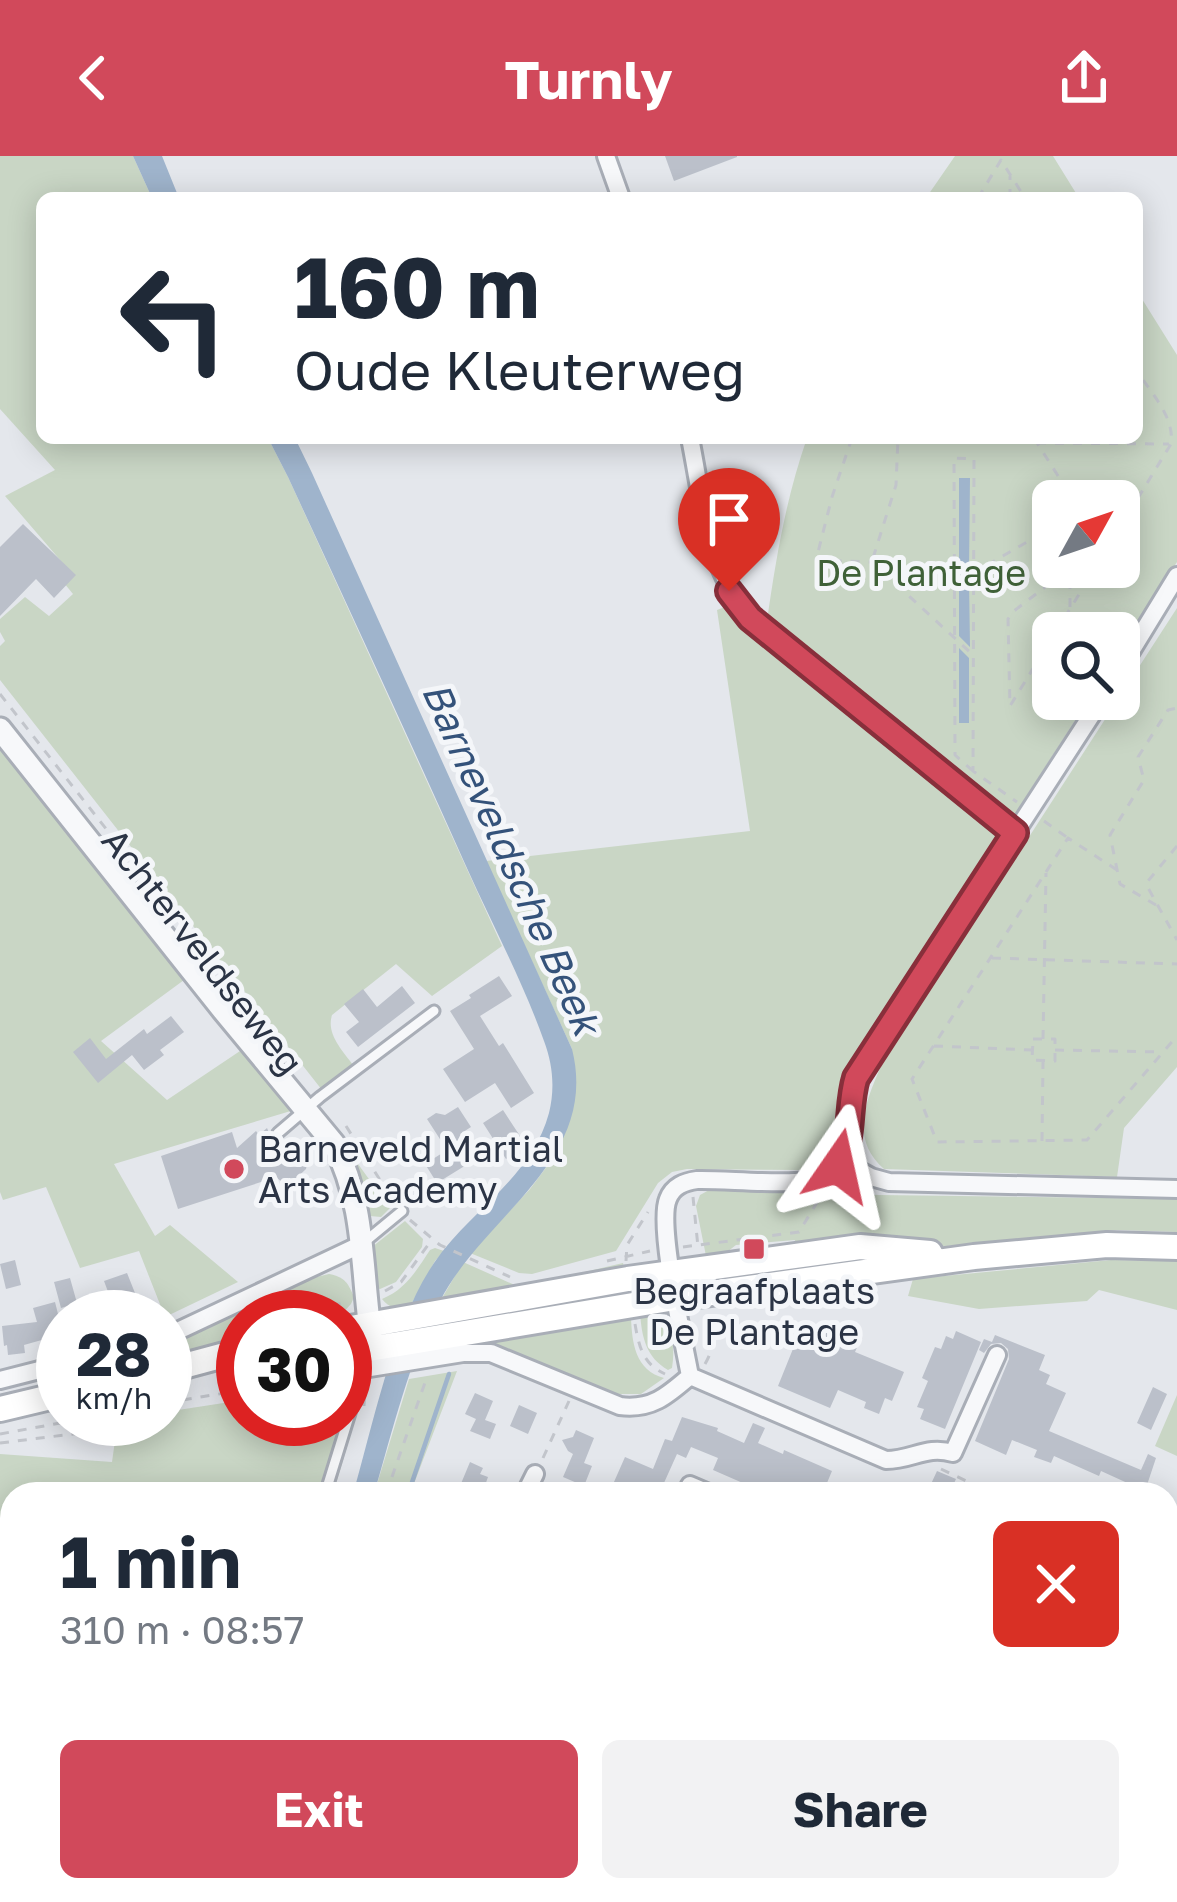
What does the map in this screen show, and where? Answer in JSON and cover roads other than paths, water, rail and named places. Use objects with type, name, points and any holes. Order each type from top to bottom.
[{"type":"main road","points":[[372,1343],[427,1353],[632,1305],[674,1286],[860,1247],[974,1257],[1107,1245],[1177,1247]]},
{"type":"main road","points":[[372,1341],[399,1318],[626,1267],[674,1286]]},
{"type":"main road","points":[[0,1409],[36,1400]]},
{"type":"street","points":[[606,156],[619,192]]},
{"type":"street","points":[[691,444],[712,554],[729,591],[750,618],[1015,833]]},
{"type":"street","points":[[1140,637],[1177,576]]},
{"type":"street","points":[[690,1376],[664,1210],[672,1191],[698,1180],[810,1181],[833,1172],[847,1147],[856,1078],[1088,720]]},
{"type":"street","name":"Achterveldseweg","points":[[0,729],[223,1010],[313,1103],[346,1166],[358,1208],[366,1290]]},
{"type":"street","points":[[842,1161],[889,1181],[1177,1189]]},
{"type":"street","points":[[192,1323],[362,1244]]},
{"type":"street","points":[[427,1353],[491,1353],[635,1408],[659,1401],[690,1376]]},
{"type":"street","points":[[690,1376],[886,1460],[929,1449],[953,1454],[997,1355]]},
{"type":"street","points":[[0,1380],[36,1371]]},
{"type":"street","points":[[532,1482],[536,1474]]},
{"type":"lane","points":[[278,1132],[434,1011]]},
{"type":"lane","points":[[362,1244],[402,1211]]},
{"type":"lane","points":[[329,1482],[340,1446]]},
{"type":"water","points":[[133,156],[162,156],[177,192],[149,192]]},
{"type":"water","points":[[271,444],[298,444],[312,473],[572,1049],[576,1088],[569,1123],[554,1155],[459,1270],[440,1301],[411,1371],[378,1482],[356,1482],[366,1446],[372,1446],[372,1425],[386,1374],[420,1287],[449,1244],[528,1157],[549,1113],[549,1059],[517,975]]},
{"type":"water","points":[[959,478],[970,478],[969,570],[959,575]]},
{"type":"water","points":[[969,581],[970,647],[959,636],[959,587]]},
{"type":"water","points":[[959,648],[969,658],[969,723],[959,723]]},
{"type":"waterway","points":[[412,1482],[449,1374]]},
{"type":"place","name":"Barneveld Martial Arts Academy","points":[[234,1169]]},
{"type":"place","name":"Begraafplaats De Plantage","points":[[754,1249]]},
{"type":"park label","name":"De Plantage","points":[[921,572]]},
{"type":"water label","name":"Barneveldsche Beek","points":[[512,858]]}]
